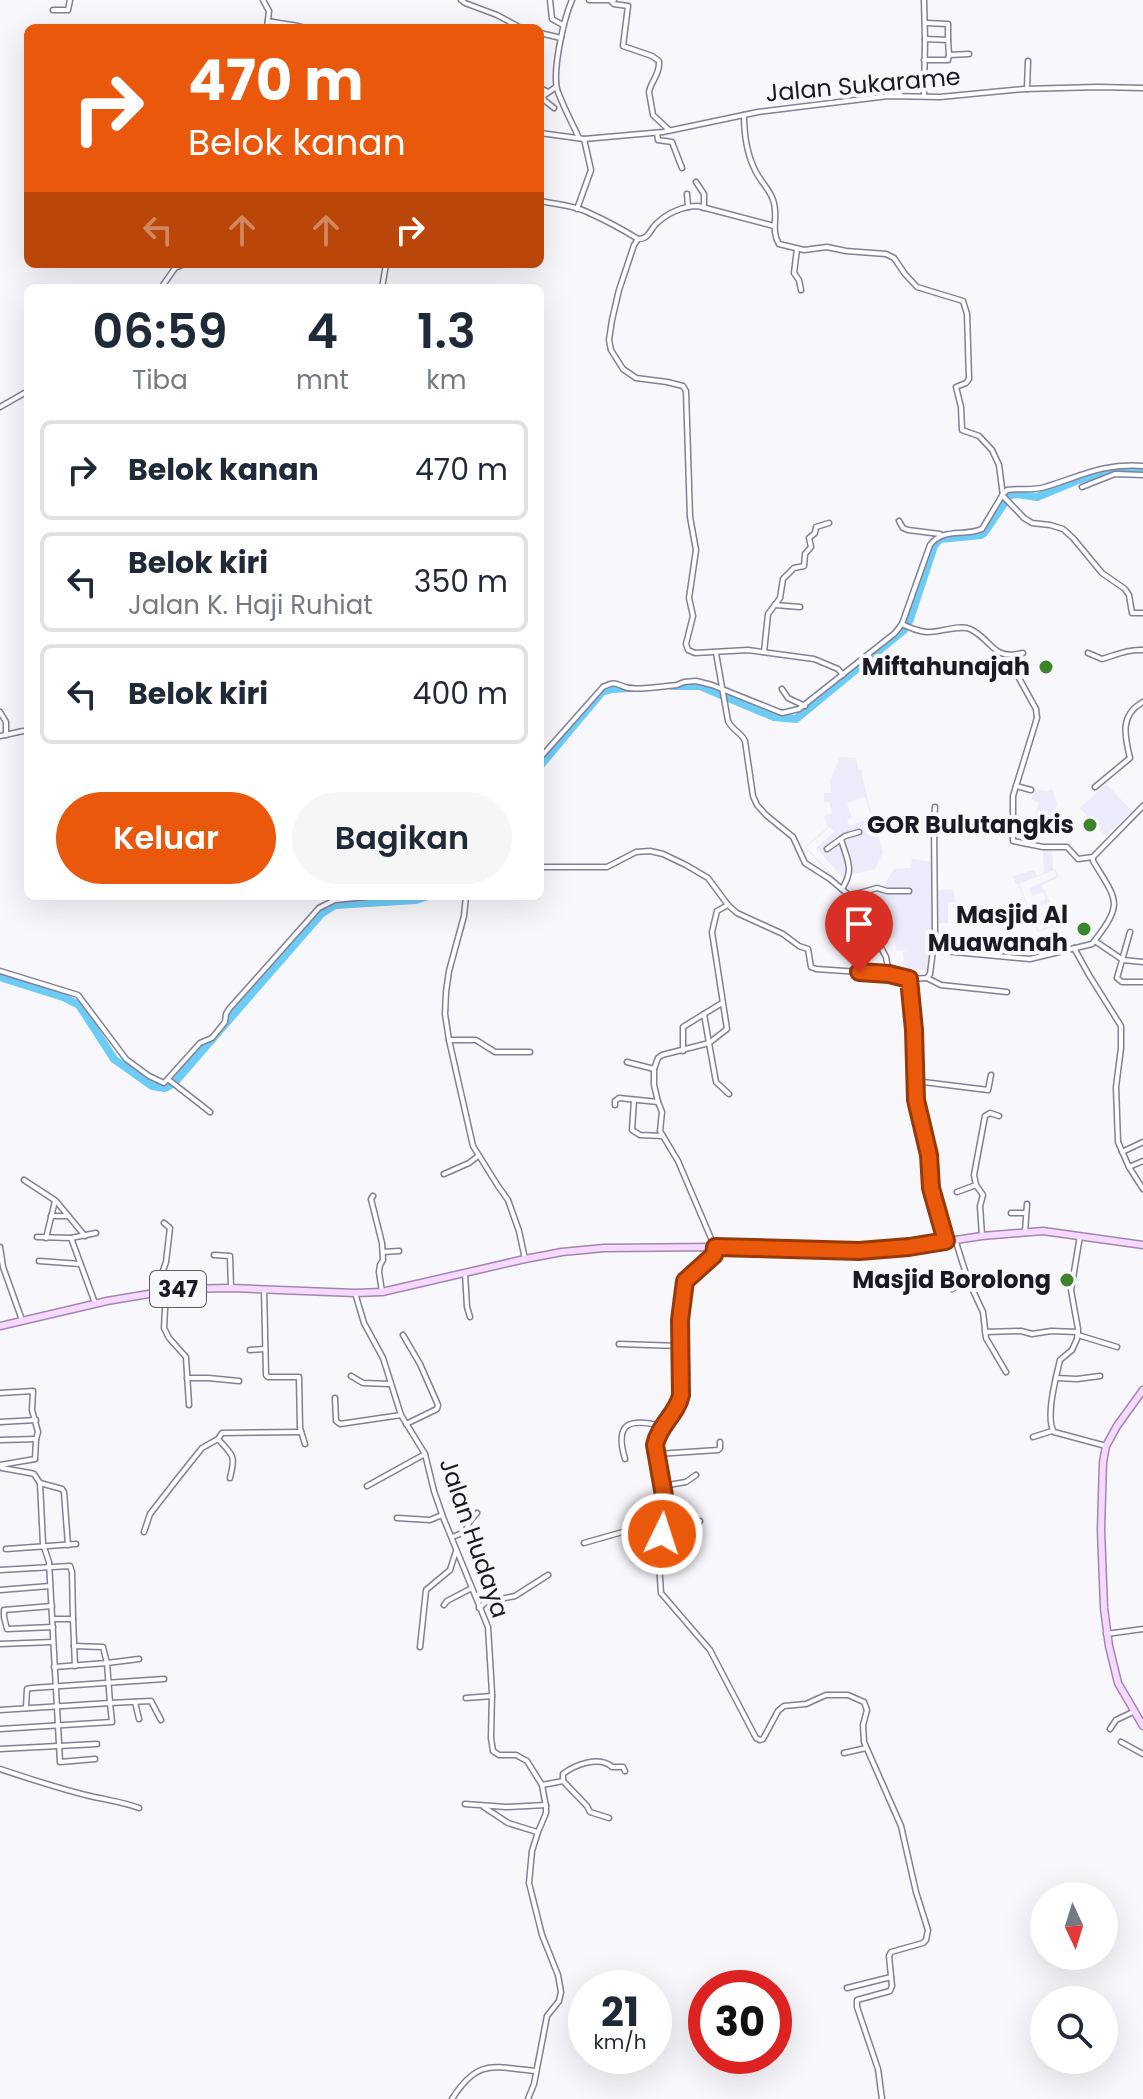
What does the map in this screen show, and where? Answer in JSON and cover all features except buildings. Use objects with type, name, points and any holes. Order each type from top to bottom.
[{"type":"main road","name":"347","points":[[0,1326],[95,1303],[197,1288],[382,1292],[525,1259],[604,1248],[859,1251],[1025,1232],[1059,1233],[1143,1245]]},
{"type":"main road","points":[[1143,1390],[1106,1446],[1101,1530],[1106,1634],[1116,1678],[1143,1726]]},
{"type":"street","points":[[53,10],[68,10],[70,0]]},
{"type":"street","points":[[263,0],[269,11],[268,24]]},
{"type":"street","points":[[461,0],[497,15],[505,24]]},
{"type":"street","points":[[550,0],[552,19],[563,25]]},
{"type":"street","points":[[572,0],[563,25],[556,87],[582,138],[591,170],[577,209]]},
{"type":"street","points":[[589,0],[613,0],[614,4],[628,6],[623,46],[658,60],[656,80],[649,89],[653,115],[670,131]]},
{"type":"street","points":[[924,0],[924,96]]},
{"type":"street","points":[[268,21],[283,24]]},
{"type":"street","points":[[924,60],[946,61],[949,55],[948,24],[926,23]]},
{"type":"street","points":[[544,34],[561,38]]},
{"type":"street","points":[[925,39],[948,40]]},
{"type":"street","points":[[949,55],[969,54]]},
{"type":"street","points":[[1027,89],[1028,61]]},
{"type":"street","points":[[901,96],[895,81],[925,80]]},
{"type":"street","points":[[544,95],[556,87]]},
{"type":"street","name":"Jalan Sukarame","points":[[544,133],[582,138],[670,131],[744,115],[901,96],[1027,89],[1143,88]]},
{"type":"street","points":[[544,90],[548,92]]},
{"type":"street","points":[[544,99],[554,108]]},
{"type":"street","points":[[744,115],[750,156],[757,175],[774,201],[773,231],[779,244],[804,250],[827,247],[891,256],[917,287],[963,301],[967,314],[969,379],[956,387],[962,430],[979,436],[992,450],[999,465],[1005,497],[1024,518],[1032,523],[1063,529],[1102,573],[1125,589],[1132,613],[1143,613]]},
{"type":"street","points":[[657,132],[659,141],[672,142],[682,168]]},
{"type":"street","points":[[696,182],[704,194],[704,208]]},
{"type":"street","points":[[687,194],[688,207]]},
{"type":"street","points":[[544,202],[577,209],[638,239],[648,237],[661,219],[688,207],[704,208],[774,226]]},
{"type":"street","points":[[638,239],[619,290],[610,346],[623,369],[631,375],[683,386],[686,391],[690,517],[696,550],[689,598],[693,616],[686,644],[690,652],[739,650],[814,659],[838,669],[843,675]]},
{"type":"street","points":[[797,249],[794,273],[801,290]]},
{"type":"street","points":[[0,399],[2,406],[24,393]]},
{"type":"street","points":[[899,521],[908,530],[942,534],[976,532],[982,529],[1011,489],[1046,487],[1102,467],[1143,466]]},
{"type":"street","points":[[1082,487],[1115,474],[1143,475]]},
{"type":"street","points":[[764,652],[767,617],[781,595],[784,577],[794,568],[804,566],[805,554],[811,547],[809,538],[815,533],[815,527],[829,523]]},
{"type":"street","points":[[544,753],[610,683],[626,688],[696,681],[782,713],[805,706],[905,626],[930,545],[942,534]]},
{"type":"street","points":[[775,605],[800,607]]},
{"type":"street","points":[[905,626],[928,632],[962,627],[971,629],[1005,655],[1023,653]]},
{"type":"street","points":[[1088,653],[1103,659],[1143,650]]},
{"type":"street","points":[[716,653],[723,700],[731,727],[745,741],[757,805],[768,818],[793,837],[805,863],[842,889],[859,906],[886,957],[889,974]]},
{"type":"street","points":[[1014,669],[1036,709],[1037,718],[1012,799],[1013,841],[1043,847],[1067,847],[1078,859],[1093,859],[1143,806]]},
{"type":"street","points":[[782,689],[788,698],[805,706]]},
{"type":"street","points":[[1095,787],[1130,758],[1126,742],[1127,719],[1132,709],[1143,702]]},
{"type":"street","points":[[0,712],[6,725],[3,736],[23,731]]},
{"type":"street","points":[[1016,786],[1031,790]]},
{"type":"street","points":[[927,978],[935,932],[935,807]]},
{"type":"street","points":[[827,849],[859,832]]},
{"type":"street","points":[[841,839],[850,871],[842,889]]},
{"type":"street","points":[[544,867],[607,867],[636,852],[650,851],[675,859],[708,878],[737,913],[808,949],[811,967],[816,969],[889,974],[909,979],[927,978],[941,985],[1007,992]]},
{"type":"street","points":[[933,950],[1030,959],[1090,945],[1112,915],[1115,902],[1093,859]]},
{"type":"street","points":[[849,896],[877,888],[909,891]]},
{"type":"street","points":[[172,1082],[200,1043],[212,1038],[225,1022],[229,1009],[319,908],[335,900]]},
{"type":"street","points":[[466,900],[447,982],[445,1014],[449,1040],[470,1135],[478,1156],[508,1200],[525,1259]]},
{"type":"street","points":[[728,905],[717,911],[712,932],[727,1029],[709,1043],[662,1055],[654,1069],[655,1091],[662,1112],[660,1129],[678,1161],[715,1247],[714,1255],[685,1281],[680,1320],[680,1402],[656,1438],[669,1524],[659,1564],[661,1593],[710,1650],[756,1738],[763,1739],[784,1706],[806,1704],[826,1695],[848,1695],[864,1702],[867,1710],[863,1725],[866,1748],[901,1826],[928,1930],[923,1943],[891,1952],[890,1991],[859,1998],[856,2002],[878,2069],[882,2099]]},
{"type":"street","points":[[1130,932],[1118,980],[1143,982]]},
{"type":"street","points":[[1095,941],[1123,960],[1143,962]]},
{"type":"street","points":[[1074,948],[1121,1026],[1116,1114],[1118,1142],[1143,1189]]},
{"type":"street","points":[[0,971],[78,995],[126,1059],[158,1082],[172,1082],[210,1112]]},
{"type":"street","points":[[909,979],[919,1118],[929,1155],[931,1188],[946,1241]]},
{"type":"street","points":[[992,1001],[995,991]]},
{"type":"street","points":[[683,1051],[683,1027],[722,1003]]},
{"type":"street","points":[[704,1014],[716,1082],[729,1094]]},
{"type":"street","points":[[449,1040],[476,1040],[495,1052],[530,1052]]},
{"type":"street","points":[[627,1062],[654,1069]]},
{"type":"street","points":[[915,1081],[988,1090],[991,1075]]},
{"type":"street","points":[[615,1105],[619,1098],[658,1102]]},
{"type":"street","points":[[634,1100],[632,1130],[640,1135],[663,1136]]},
{"type":"street","points":[[982,1236],[980,1206],[983,1195],[976,1185],[975,1166],[985,1116],[990,1113],[999,1116]]},
{"type":"street","points":[[1122,1152],[1143,1142]]},
{"type":"street","points":[[444,1174],[478,1156]]},
{"type":"street","points":[[1129,1167],[1143,1161]]},
{"type":"street","points":[[24,1180],[55,1201],[85,1236]]},
{"type":"street","points":[[957,1192],[976,1185]]},
{"type":"street","points":[[373,1196],[371,1199],[383,1252],[379,1272],[382,1292]]},
{"type":"street","points":[[46,1238],[55,1201]]},
{"type":"street","points":[[1025,1232],[1027,1204]]},
{"type":"street","points":[[1011,1213],[1026,1213]]},
{"type":"street","points":[[51,1216],[68,1216]]},
{"type":"street","points":[[164,1223],[170,1228],[161,1276],[166,1291],[164,1328],[184,1353],[188,1368],[189,1405]]},
{"type":"street","points":[[37,1237],[71,1238],[96,1233]]},
{"type":"street","points":[[1052,1431],[1050,1415],[1060,1360],[1072,1350],[1078,1334],[1071,1290],[1080,1236]]},
{"type":"street","points":[[71,1238],[95,1303]]},
{"type":"street","points":[[955,1239],[968,1280],[983,1312],[986,1338],[1006,1372]]},
{"type":"street","points":[[0,1247],[3,1267],[22,1320]]},
{"type":"street","points":[[383,1252],[399,1251]]},
{"type":"street","points":[[214,1255],[230,1256],[231,1288]]},
{"type":"street","points":[[39,1261],[80,1264]]},
{"type":"street","points":[[465,1273],[470,1317]]},
{"type":"street","points":[[952,1289],[968,1280]]},
{"type":"street","points":[[264,1289],[267,1376],[299,1377],[301,1432],[305,1444]]},
{"type":"street","name":"Jalan Hudaya","points":[[358,1293],[364,1323],[383,1358],[401,1415],[425,1454],[442,1515],[485,1620],[489,1636],[493,1751],[499,1755],[524,1758],[542,1785],[546,1813],[532,1851],[529,1883],[561,1992],[559,2001],[547,2016],[534,2084],[528,2099]]},
{"type":"street","points":[[985,1332],[1021,1331],[1032,1334],[1051,1331],[1078,1334],[1117,1347]]},
{"type":"street","points":[[403,1335],[438,1405],[429,1414],[406,1424]]},
{"type":"street","points":[[619,1344],[680,1346]]},
{"type":"street","points":[[250,1350],[264,1349]]},
{"type":"street","points":[[351,1376],[368,1384],[390,1384]]},
{"type":"street","points":[[1056,1378],[1100,1376]]},
{"type":"street","points":[[187,1378],[239,1381]]},
{"type":"street","points":[[0,1393],[33,1391],[32,1410],[38,1435],[35,1459],[0,1465]]},
{"type":"street","points":[[335,1398],[336,1421],[340,1424],[401,1415]]},
{"type":"street","points":[[0,1422],[36,1420]]},
{"type":"street","points":[[625,1459],[621,1439],[628,1426],[645,1422],[662,1426]]},
{"type":"street","points":[[1033,1437],[1052,1431],[1106,1446]]},
{"type":"street","points":[[144,1532],[150,1514],[178,1478],[202,1448],[222,1433],[301,1432]]},
{"type":"street","points":[[0,1440],[36,1439]]},
{"type":"street","points":[[218,1439],[232,1453],[230,1478]]},
{"type":"street","points":[[656,1454],[718,1450],[720,1442]]},
{"type":"street","points":[[367,1486],[425,1454]]},
{"type":"street","points":[[0,1465],[34,1474],[40,1483],[53,1619],[60,1762],[95,1759]]},
{"type":"street","points":[[662,1486],[686,1482],[696,1475]]},
{"type":"street","points":[[40,1483],[64,1492],[68,1545]]},
{"type":"street","points":[[452,1537],[465,1532],[477,1513]]},
{"type":"street","points":[[397,1518],[430,1520],[442,1515]]},
{"type":"street","points":[[669,1524],[682,1527],[700,1521]]},
{"type":"street","points":[[584,1543],[653,1525],[666,1535]]},
{"type":"street","points":[[6,1549],[76,1544]]},
{"type":"street","points":[[420,1647],[426,1590],[450,1570],[457,1548]]},
{"type":"street","points":[[0,1570],[72,1568],[75,1666]]},
{"type":"street","points":[[479,1608],[486,1602],[515,1596],[548,1575]]},
{"type":"street","points":[[0,1590],[50,1586]]},
{"type":"street","points":[[444,1605],[470,1589]]},
{"type":"street","points":[[52,1606],[4,1610],[3,1614],[7,1629],[53,1627]]},
{"type":"street","points":[[53,1619],[73,1619]]},
{"type":"street","points":[[1106,1634],[1143,1629]]},
{"type":"street","points":[[0,1644],[53,1642]]},
{"type":"street","points":[[0,1729],[110,1723],[107,1663],[103,1647],[74,1646]]},
{"type":"street","points":[[54,1667],[139,1659]]},
{"type":"street","points":[[26,1708],[27,1689],[164,1679]]},
{"type":"street","points":[[466,1698],[492,1696]]},
{"type":"street","points":[[135,1702],[139,1719]]},
{"type":"street","points":[[0,1710],[153,1703],[161,1720]]},
{"type":"street","points":[[1110,1729],[1116,1720],[1135,1711]]},
{"type":"street","points":[[1121,1742],[1143,1754]]},
{"type":"street","points":[[0,1749],[97,1744]]},
{"type":"street","points":[[844,1753],[866,1748]]},
{"type":"street","points":[[609,1818],[590,1812],[563,1781],[563,1774],[580,1765],[605,1761],[612,1767],[623,1767],[625,1771]]},
{"type":"street","points":[[0,1769],[139,1808]]},
{"type":"street","points":[[542,1785],[563,1781]]},
{"type":"street","points":[[465,1804],[546,1805]]},
{"type":"street","points":[[482,1805],[508,1823],[538,1832]]},
{"type":"street","points":[[847,1988],[891,1977]]},
{"type":"street","points":[[452,2099],[463,2082],[479,2070],[536,2071]]},
{"type":"shaded area","points":[[840,757],[856,758],[883,852],[875,869],[854,874],[839,885],[805,847],[828,827],[824,816],[832,813],[829,802],[824,802],[824,793],[831,793],[830,781]],"holes":[[[865,797],[872,818],[849,826],[847,820],[852,818],[847,803]],[[830,827],[834,832],[816,848],[844,879],[840,883],[806,847]]]},
{"type":"shaded area","points":[[1106,784],[1132,811],[1106,836],[1080,808]]},
{"type":"shaded area","points":[[1036,789],[1052,789],[1057,803],[1053,819],[1035,814],[1039,803],[1031,799]]},
{"type":"shaded area","points":[[1052,850],[1053,869],[1055,869],[1059,877],[1042,885],[1059,924],[1038,932],[1013,876],[1034,870],[1037,876],[1044,873],[1043,851]],"holes":[[[1054,870],[1057,876],[1029,888],[1032,896],[1043,892],[1046,899],[1036,903],[1037,907],[1049,903],[1051,909],[1041,914],[1042,918],[1053,913],[1056,921],[1039,931],[1019,884]]]},
{"type":"shaded area","points":[[912,859],[932,862],[934,891],[953,889],[955,902],[948,903],[948,923],[934,924],[932,949],[925,950],[931,951],[929,970],[905,969],[903,952],[908,950],[896,951],[895,938],[888,938],[886,911],[889,908],[878,901],[880,891],[894,869],[911,868]]},
{"type":"waterway","points":[[672,686],[700,686],[774,717],[796,719],[904,630],[934,546],[940,539],[981,535],[1010,495],[1037,497],[1110,470],[1143,471]]},
{"type":"waterway","points":[[544,761],[602,692],[630,688]]},
{"type":"waterway","points":[[0,977],[79,1005],[114,1059],[152,1086],[165,1088],[174,1083],[321,914],[335,905],[416,900]]},
{"type":"place","name":"Miftahunajah","points":[[1046,667]]},
{"type":"place","name":"GOR Bulutangkis","points":[[1090,825]]},
{"type":"place","name":"Masjid Al Muawanah","points":[[1084,929]]},
{"type":"place","name":"Masjid Borolong","points":[[1067,1280]]},
{"type":"route","points":[[662,1534],[666,1535],[669,1524],[655,1445],[658,1432],[680,1402],[680,1310],[685,1281],[714,1255],[715,1247],[859,1251],[946,1241],[931,1188],[929,1155],[916,1100],[909,979],[859,972]]}]
